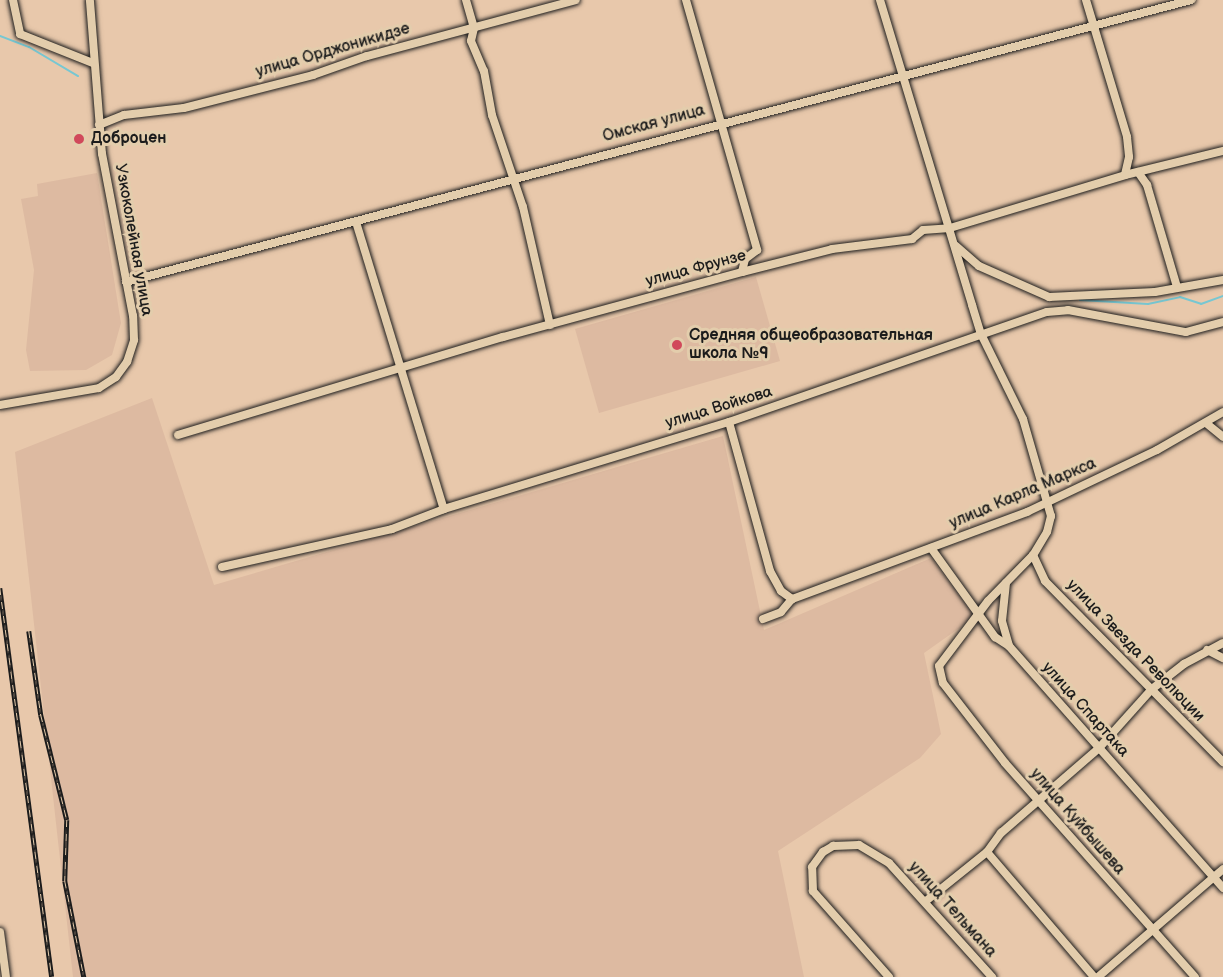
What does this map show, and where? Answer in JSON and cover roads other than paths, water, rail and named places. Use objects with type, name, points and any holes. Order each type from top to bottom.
[{"type":"street","points":[[14,0],[21,33],[93,63]]},
{"type":"street","name":"Узкоколейная улица","points":[[0,405],[52,398],[99,388],[116,377],[127,362],[134,340],[99,125],[90,0]]},
{"type":"street","points":[[466,0],[474,28],[471,41],[484,71],[492,115],[523,207],[550,325]]},
{"type":"street","name":"улица Орджоникидзе","points":[[99,125],[124,115],[184,108],[313,75],[367,56],[576,0]]},
{"type":"street","points":[[687,0],[758,250],[745,259],[742,272]]},
{"type":"street","points":[[880,0],[981,334],[1023,419],[1048,499],[1051,516],[1047,532],[1033,555],[1006,582],[979,615]]},
{"type":"street","points":[[1086,0],[1092,28],[1127,137],[1129,157],[1125,175]]},
{"type":"street","name":"Омская улица","points":[[126,282],[356,222],[723,121],[904,76],[1008,46],[1092,28],[1191,0]]},
{"type":"street","name":"улица Фрунзе","points":[[178,435],[550,325],[742,272],[832,249],[912,239],[923,230],[950,228],[1125,175],[1223,151]]},
{"type":"street","points":[[1138,172],[1147,185],[1177,287]]},
{"type":"street","points":[[356,222],[444,509]]},
{"type":"street","points":[[956,246],[979,266],[1049,297],[1155,292],[1177,287],[1186,289],[1223,279]]},
{"type":"street","name":"улица Войкова","points":[[222,567],[323,547],[392,529],[444,509],[729,422],[1047,312],[1068,310],[1186,332],[1223,322]]},
{"type":"street","name":"улица Карла Маркса","points":[[763,619],[781,612],[792,599],[1027,512],[1048,499],[1121,468],[1223,412]]},
{"type":"street","points":[[729,422],[770,571],[781,591],[792,599]]},
{"type":"street","points":[[1206,423],[1223,437]]},
{"type":"street","name":"улица Спартака","points":[[931,548],[994,637],[1009,646],[1223,888]]},
{"type":"street","name":"улица Звезда Революции","points":[[1033,555],[1045,581],[1223,762]]},
{"type":"street","points":[[1006,582],[1002,621],[1009,646]]},
{"type":"street","name":"улица Куйбышева","points":[[979,615],[939,666],[943,683],[1037,799],[1195,977]]},
{"type":"street","points":[[926,901],[987,852],[1001,833],[1037,799],[1099,748],[1152,689],[1207,650],[1223,643]]},
{"type":"street","points":[[1207,650],[1223,658]]},
{"type":"street","name":"улица Тельмана","points":[[889,977],[813,891],[812,867],[823,852],[848,843],[860,845],[889,863],[926,901],[992,977]]},
{"type":"street","points":[[987,852],[1096,977],[1223,869]]},
{"type":"street","points":[[0,932],[6,977]]},
{"type":"waterway","points":[[0,36],[29,47],[78,76]]},
{"type":"waterway","points":[[1080,300],[1148,304],[1180,297],[1201,304],[1223,296]]},
{"type":"railway","points":[[0,588],[52,977]]},
{"type":"railway","points":[[29,631],[41,715],[67,820],[65,881],[84,977]]},
{"type":"place","name":"Доброцен","points":[[79,139]]},
{"type":"place","name":"Средняя общеобразовательная школа №9","points":[[677,345]]}]
